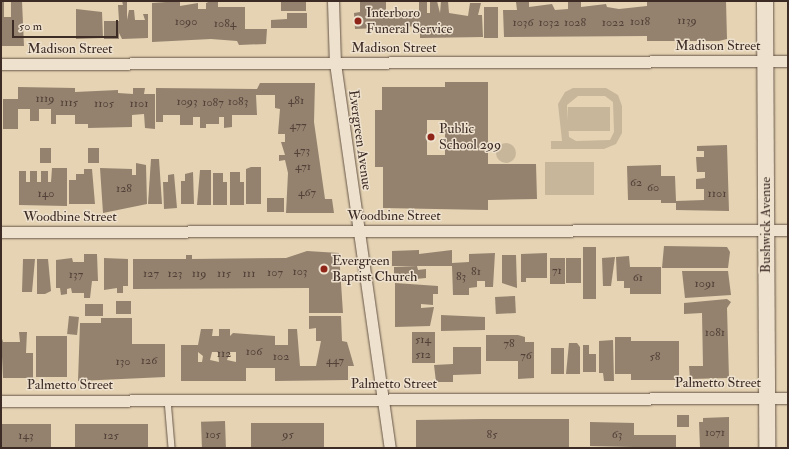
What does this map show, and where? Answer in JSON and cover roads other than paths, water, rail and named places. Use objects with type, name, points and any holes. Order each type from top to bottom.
[{"type":"main road","name":"Bushwick Avenue","points":[[765,1],[767,448]]},
{"type":"street","name":"Evergreen Avenue","points":[[333,1],[335,63],[390,448]]},
{"type":"street","name":"Madison Street","points":[[1,64],[788,61]]},
{"type":"street","name":"Woodbine Street","points":[[1,232],[788,230]]},
{"type":"street","name":"Palmetto Street","points":[[1,401],[788,398]]},
{"type":"lane","points":[[168,400],[172,448]]},
{"type":"place","name":"Interboro Funeral Service","points":[[358,21]]},
{"type":"place","name":"Public School 299","points":[[431,137]]},
{"type":"place","name":"Evergreen Baptist Church","points":[[324,269]]}]
